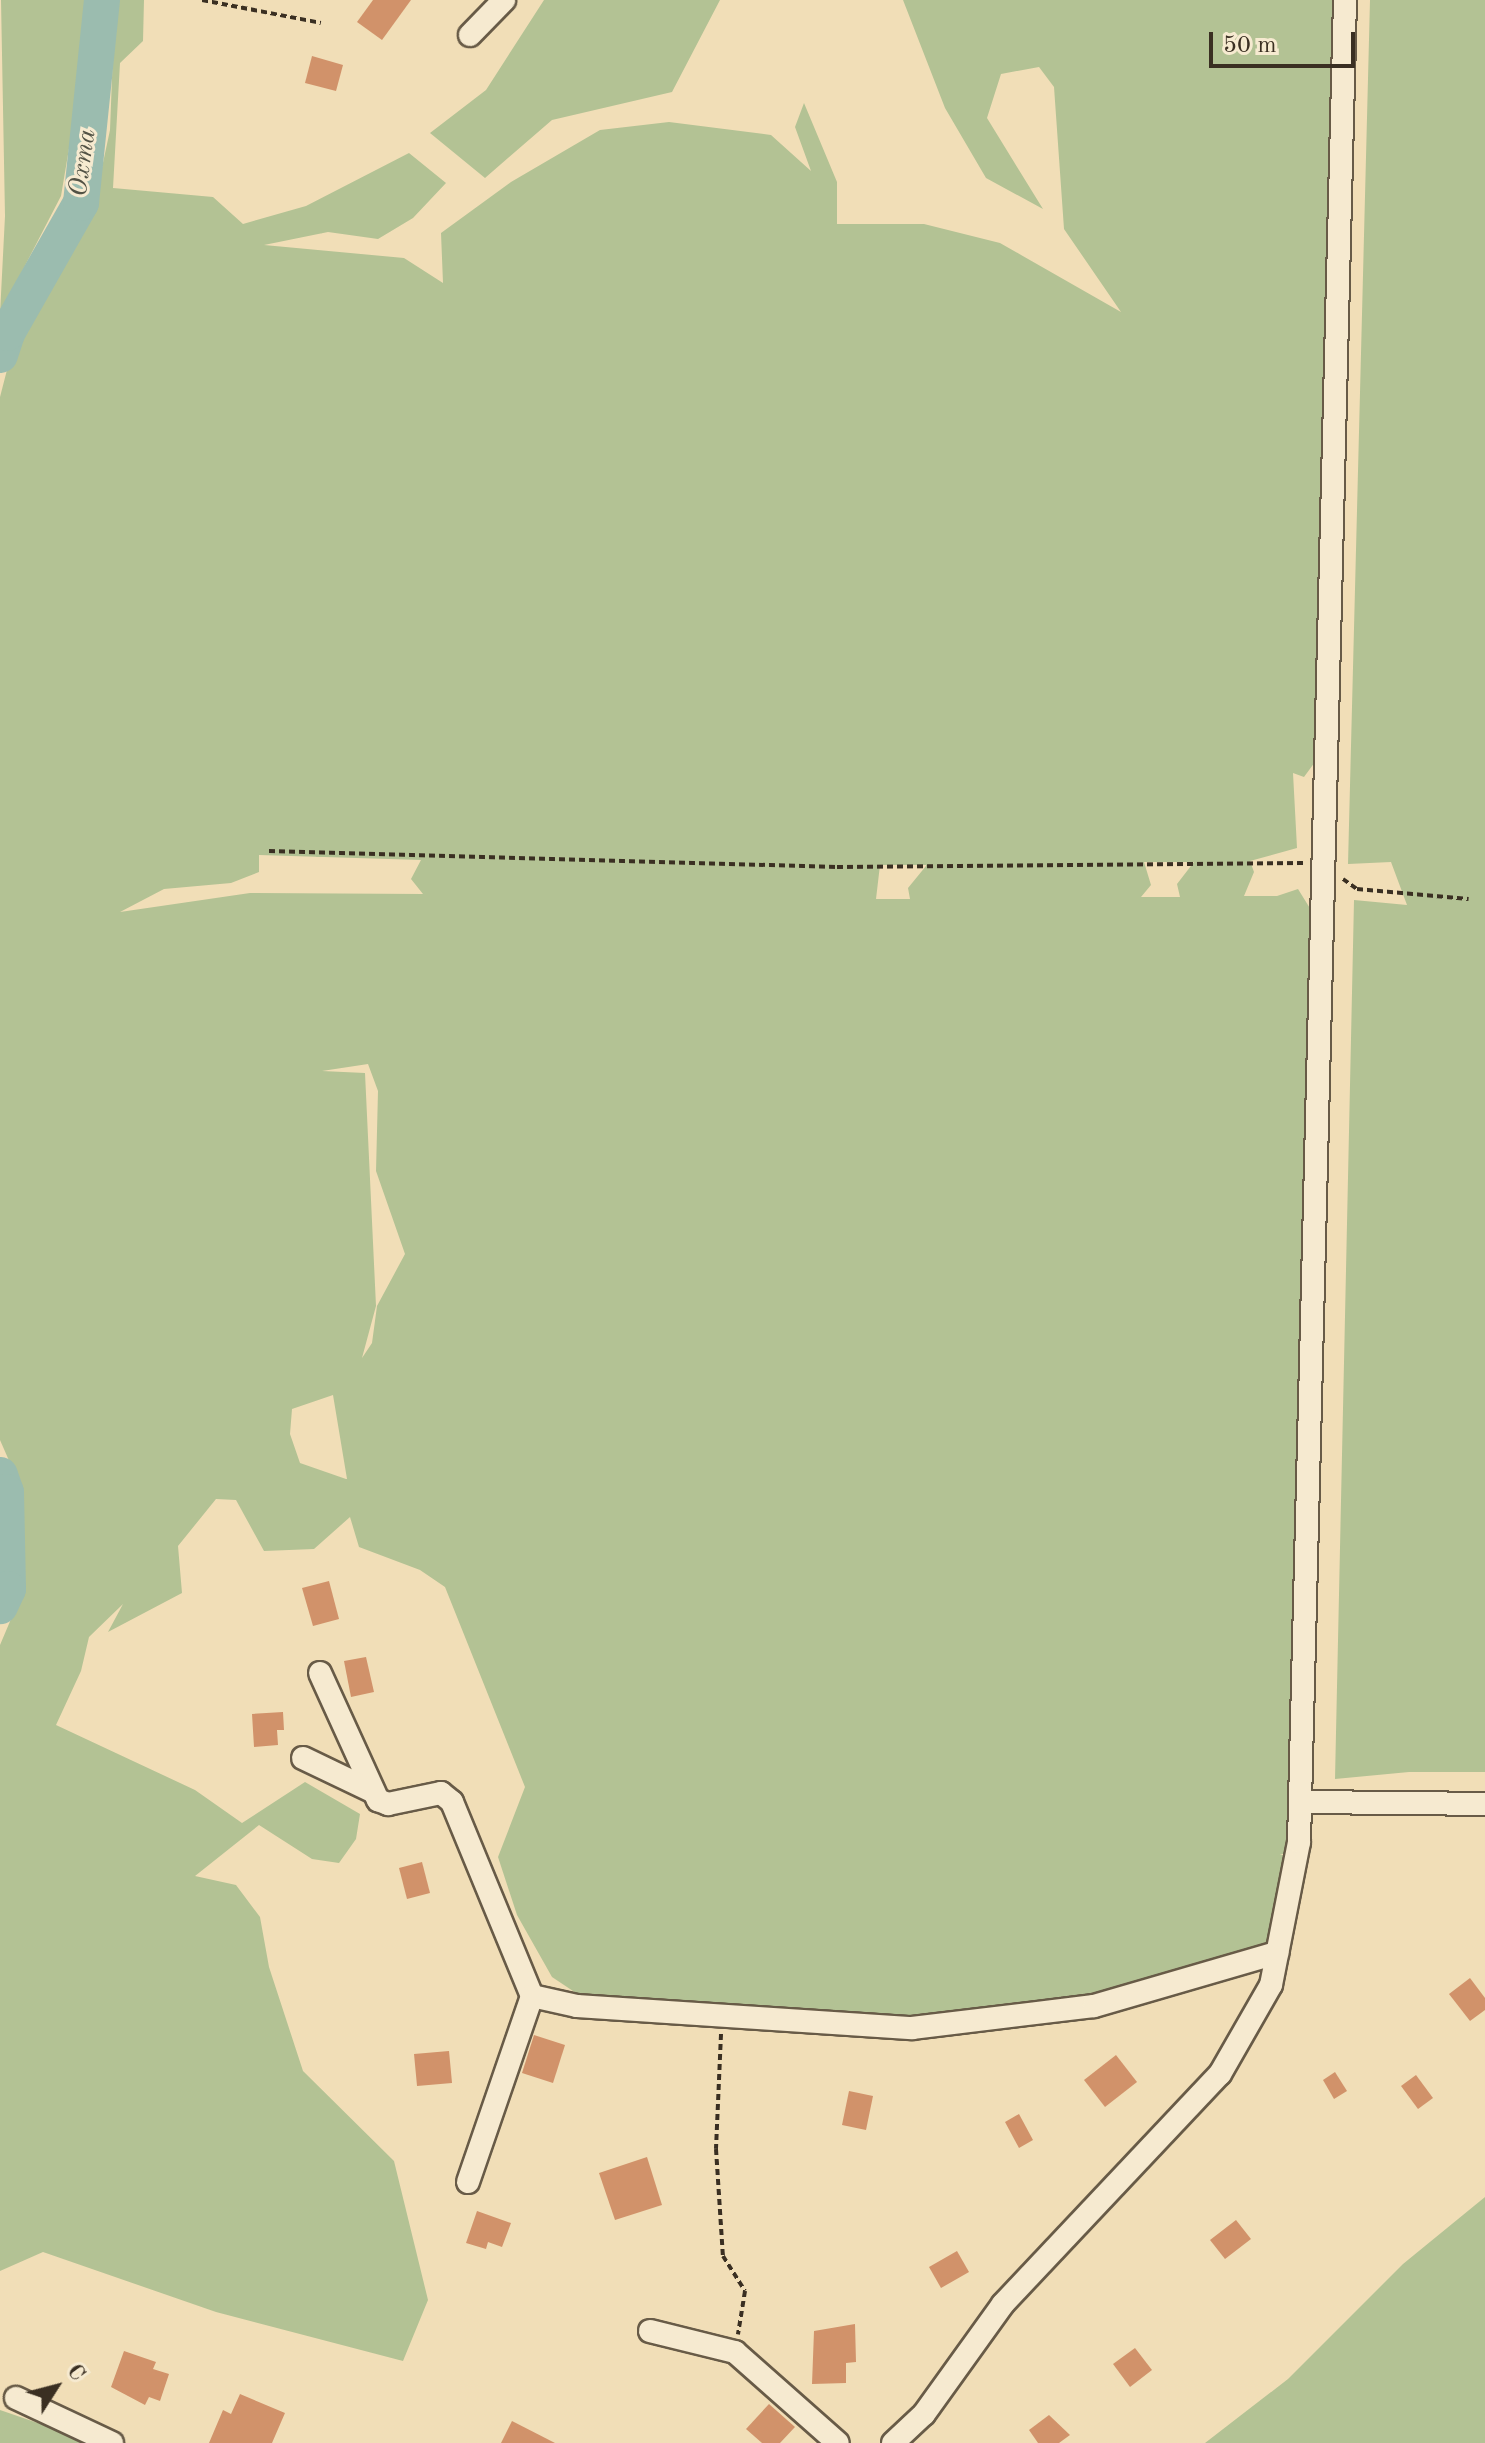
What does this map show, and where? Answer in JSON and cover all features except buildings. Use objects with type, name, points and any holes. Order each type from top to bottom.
[{"type":"street","points":[[470,35],[504,0]]},
{"type":"street","points":[[910,2443],[924,2414],[1003,2304],[1220,2074],[1271,1985],[1277,1953],[1303,1802],[1345,0]]},
{"type":"street","points":[[320,1673],[372,1791]]},
{"type":"street","points":[[303,1758],[372,1791],[388,1804],[441,1793],[452,1802],[532,1996],[468,2182]]},
{"type":"street","points":[[1303,1802],[1485,1804]]},
{"type":"street","points":[[532,1996],[577,2006],[839,2027],[996,2021],[1094,2006],[1277,1953]]},
{"type":"street","points":[[650,2331],[735,2352],[838,2443]]},
{"type":"street","points":[[16,2398],[112,2443]]},
{"type":"street","points":[[893,2443],[924,2414]]},
{"type":"path","points":[[202,0],[321,23]]},
{"type":"path","points":[[269,851],[837,867],[1325,866],[1357,889],[1469,899]]},
{"type":"path","points":[[722,2016],[716,2149],[723,2256],[745,2291],[735,2352]]},
{"type":"green space","points":[[1,0],[94,0],[61,196],[0,314],[5,216]]},
{"type":"green space","points":[[115,0],[144,0],[143,41],[120,63],[113,188],[213,197],[243,224],[306,206],[409,153],[446,183],[413,218],[378,239],[328,232],[264,245],[404,258],[443,283],[441,233],[511,182],[600,130],[669,122],[771,135],[811,171],[795,127],[804,103],[837,182],[837,224],[924,224],[1000,243],[1121,312],[1064,229],[1054,87],[1039,67],[1001,74],[987,118],[1043,209],[986,178],[945,108],[903,0],[1336,0],[1315,762],[1304,777],[1293,773],[1297,848],[1250,861],[1254,872],[1244,896],[1277,896],[1298,889],[1316,918],[1286,1854],[1280,1854],[1290,1858],[1271,1947],[1101,1997],[953,2018],[828,2019],[576,1993],[552,1977],[517,1915],[498,1857],[525,1787],[445,1587],[420,1570],[359,1547],[350,1517],[314,1549],[264,1551],[236,1500],[216,1499],[178,1546],[182,1593],[108,1632],[123,1604],[89,1637],[81,1671],[56,1725],[195,1790],[242,1823],[305,1782],[360,1814],[356,1839],[339,1863],[312,1859],[259,1825],[195,1876],[236,1885],[260,1917],[269,1967],[303,2071],[394,2161],[428,2300],[403,2361],[216,2312],[43,2252],[0,2271],[0,1645],[25,1586],[21,1488],[0,1440],[0,397],[16,335],[51,286],[94,205],[110,130]],"holes":[[[259,855],[421,860],[411,879],[423,894],[250,893],[120,912],[164,889],[231,883],[259,872]],[[1144,862],[1194,862],[1177,884],[1180,897],[1141,897],[1151,885]],[[880,865],[926,865],[908,888],[910,899],[876,899]],[[368,1064],[378,1091],[376,1171],[405,1254],[377,1306],[372,1343],[362,1358],[376,1306],[365,1073],[322,1071]],[[333,1395],[347,1479],[300,1463],[290,1434],[292,1409]]]},
{"type":"green space","points":[[544,0],[720,0],[672,92],[552,120],[485,178],[430,133],[486,90]]},
{"type":"green space","points":[[1370,0],[1485,0],[1485,1772],[1409,1772],[1335,1779],[1354,900],[1407,905],[1391,862],[1348,864]]},
{"type":"green space","points":[[1485,2197],[1485,2443],[1205,2443],[1288,2379],[1403,2264]]},
{"type":"green space","points":[[0,2410],[64,2432],[89,2443],[0,2443]]},
{"type":"waterway","name":"Охта","points":[[0,355],[7,333],[81,203],[102,0]]},
{"type":"waterway","name":"Охта","points":[[0,1475],[6,1492],[8,1589],[0,1606]]}]
